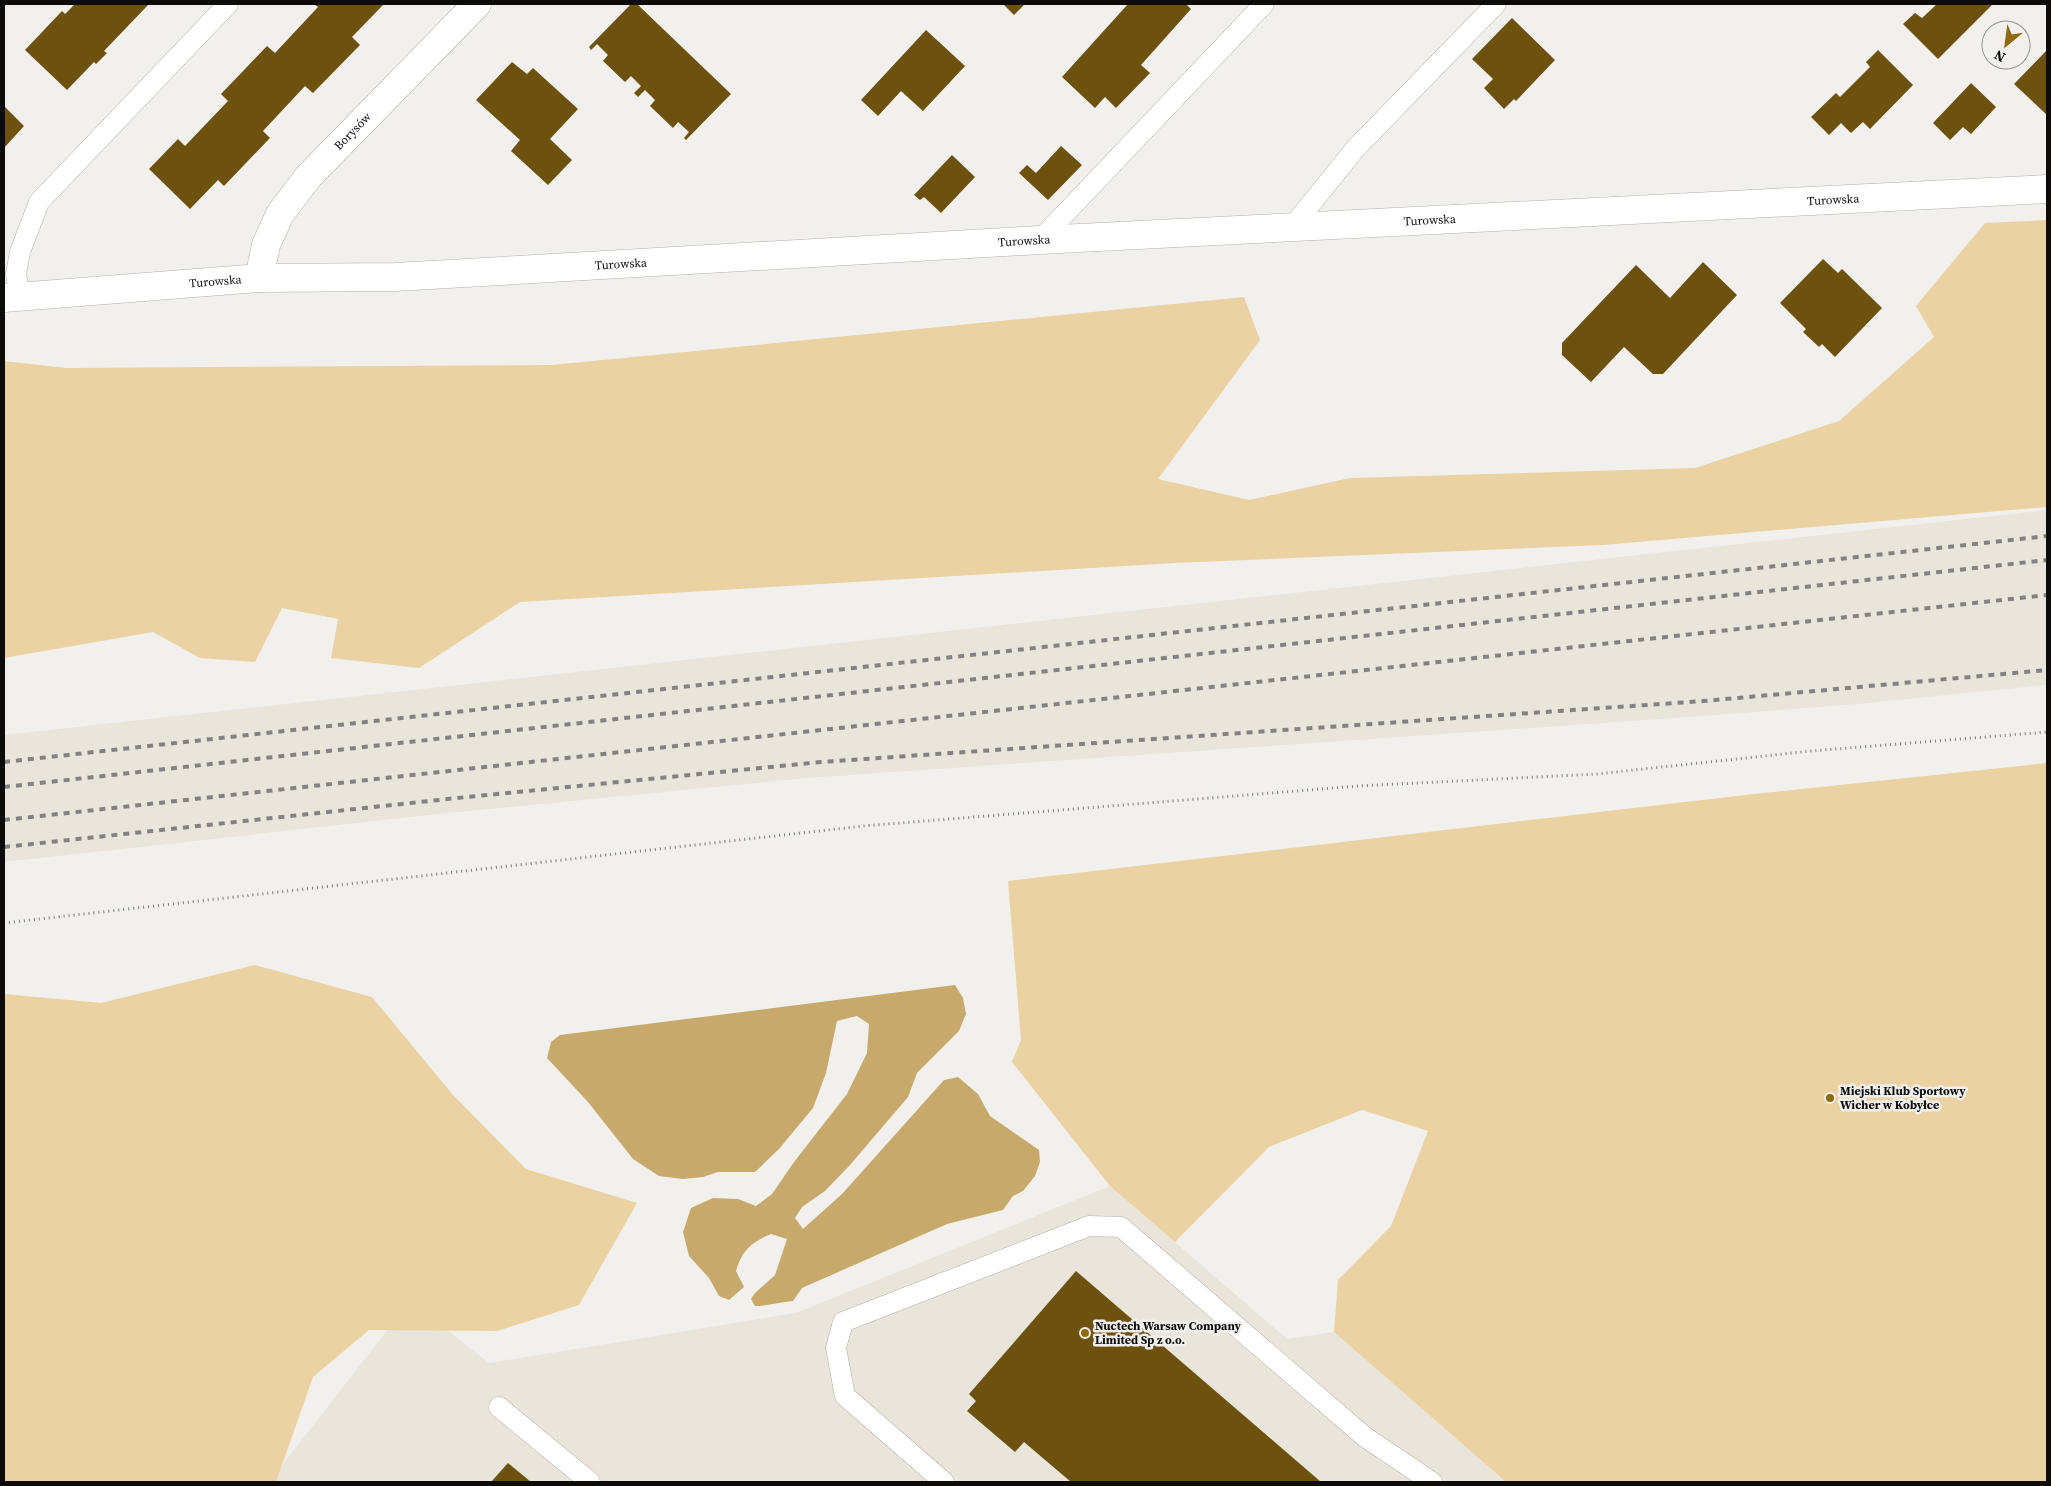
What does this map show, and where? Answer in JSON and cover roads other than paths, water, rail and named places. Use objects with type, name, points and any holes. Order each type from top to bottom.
[{"type":"street","name":"Borysów","points":[[259,278],[266,245],[280,214],[308,177],[477,4]]},
{"type":"street","name":"Turowska","points":[[12,298],[259,278],[395,277],[1040,240],[2047,189]]},
{"type":"lane","points":[[12,298],[20,252],[39,202],[228,4]]},
{"type":"lane","points":[[1040,240],[1264,4]]},
{"type":"lane","points":[[1292,227],[1356,148],[1496,4]]},
{"type":"lane","points":[[944,1482],[845,1396],[836,1348],[842,1322],[1089,1226],[1121,1227],[1365,1437],[1432,1482]]},
{"type":"lane","points":[[499,1407],[590,1482]]},
{"type":"railway","points":[[4,762],[2047,536]]},
{"type":"railway","points":[[4,787],[2047,560]]},
{"type":"railway","points":[[4,820],[2047,595]]},
{"type":"railway","points":[[4,847],[457,798],[821,762],[1704,701],[2047,670]]},
{"type":"place","name":"Miejski Klub Sportowy Wicher w Kobyłce","points":[[1830,1098]]},
{"type":"place","name":"Nuctech Warsaw Company Limited Sp z o.o.","points":[[1085,1333]]}]
